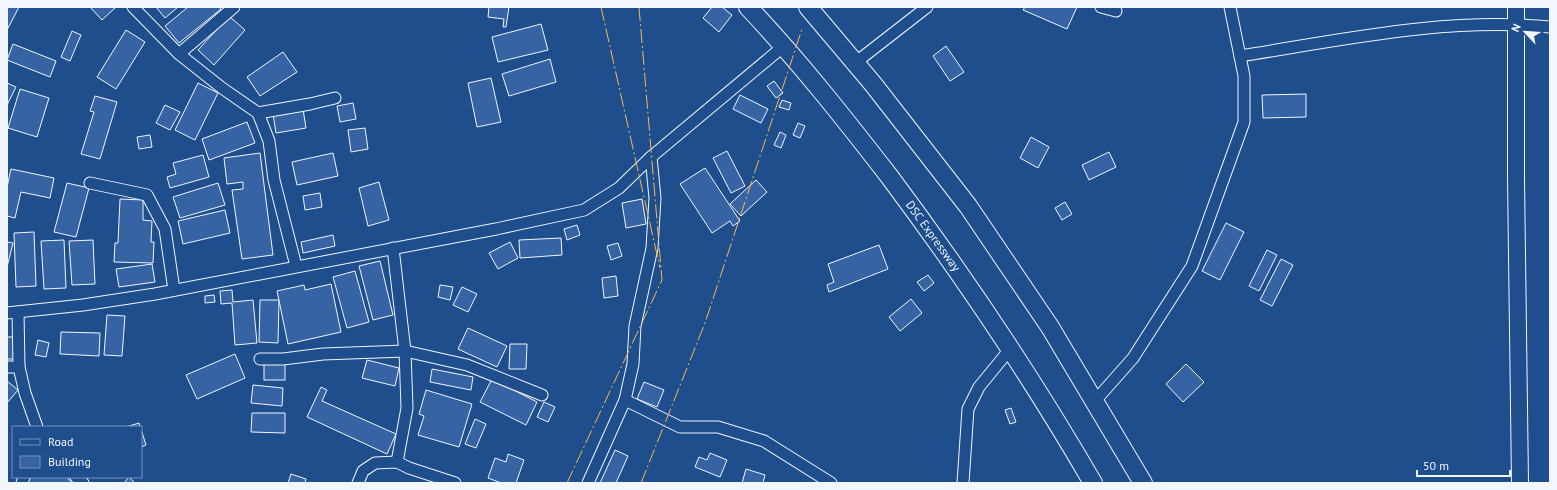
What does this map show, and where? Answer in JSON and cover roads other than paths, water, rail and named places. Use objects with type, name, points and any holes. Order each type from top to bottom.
[{"type":"main road","name":"DSC Expressway","points":[[748,7],[785,45],[830,98],[960,272],[1053,414],[1093,483]]},
{"type":"main road","points":[[808,7],[855,62],[968,206],[1050,327],[1144,483]]},
{"type":"street","points":[[133,7],[179,54],[222,88],[258,112],[269,141],[274,180],[296,266]]},
{"type":"street","points":[[179,54],[234,7]]},
{"type":"street","points":[[855,62],[927,7]]},
{"type":"street","points":[[1101,7],[1116,11]]},
{"type":"street","points":[[1095,401],[1133,358],[1192,266],[1244,122],[1244,76],[1230,7]]},
{"type":"street","points":[[1516,7],[1516,178],[1520,483]]},
{"type":"street","points":[[1240,56],[1418,28],[1516,24],[1550,27]]},
{"type":"street","points":[[7,313],[83,305],[174,290],[496,229],[584,210],[619,188],[651,156],[785,45]]},
{"type":"street","points":[[258,112],[310,104],[335,98]]},
{"type":"street","points":[[588,483],[625,400],[633,364],[636,326],[652,248],[655,198],[651,156]]},
{"type":"street","points":[[90,183],[147,195],[165,229],[174,290]]},
{"type":"street","points":[[393,248],[405,351],[407,408],[397,462]]},
{"type":"street","points":[[18,312],[19,366],[25,393],[37,426]]},
{"type":"street","points":[[963,483],[968,409],[979,387],[1011,348]]},
{"type":"street","points":[[260,358],[283,359],[323,354],[405,351],[467,364],[542,395]]},
{"type":"street","points":[[7,367],[19,366]]},
{"type":"street","points":[[625,400],[680,427],[718,427],[764,441],[831,483]]},
{"type":"street","points":[[358,483],[363,471],[375,463],[397,462],[409,468],[455,483]]}]
